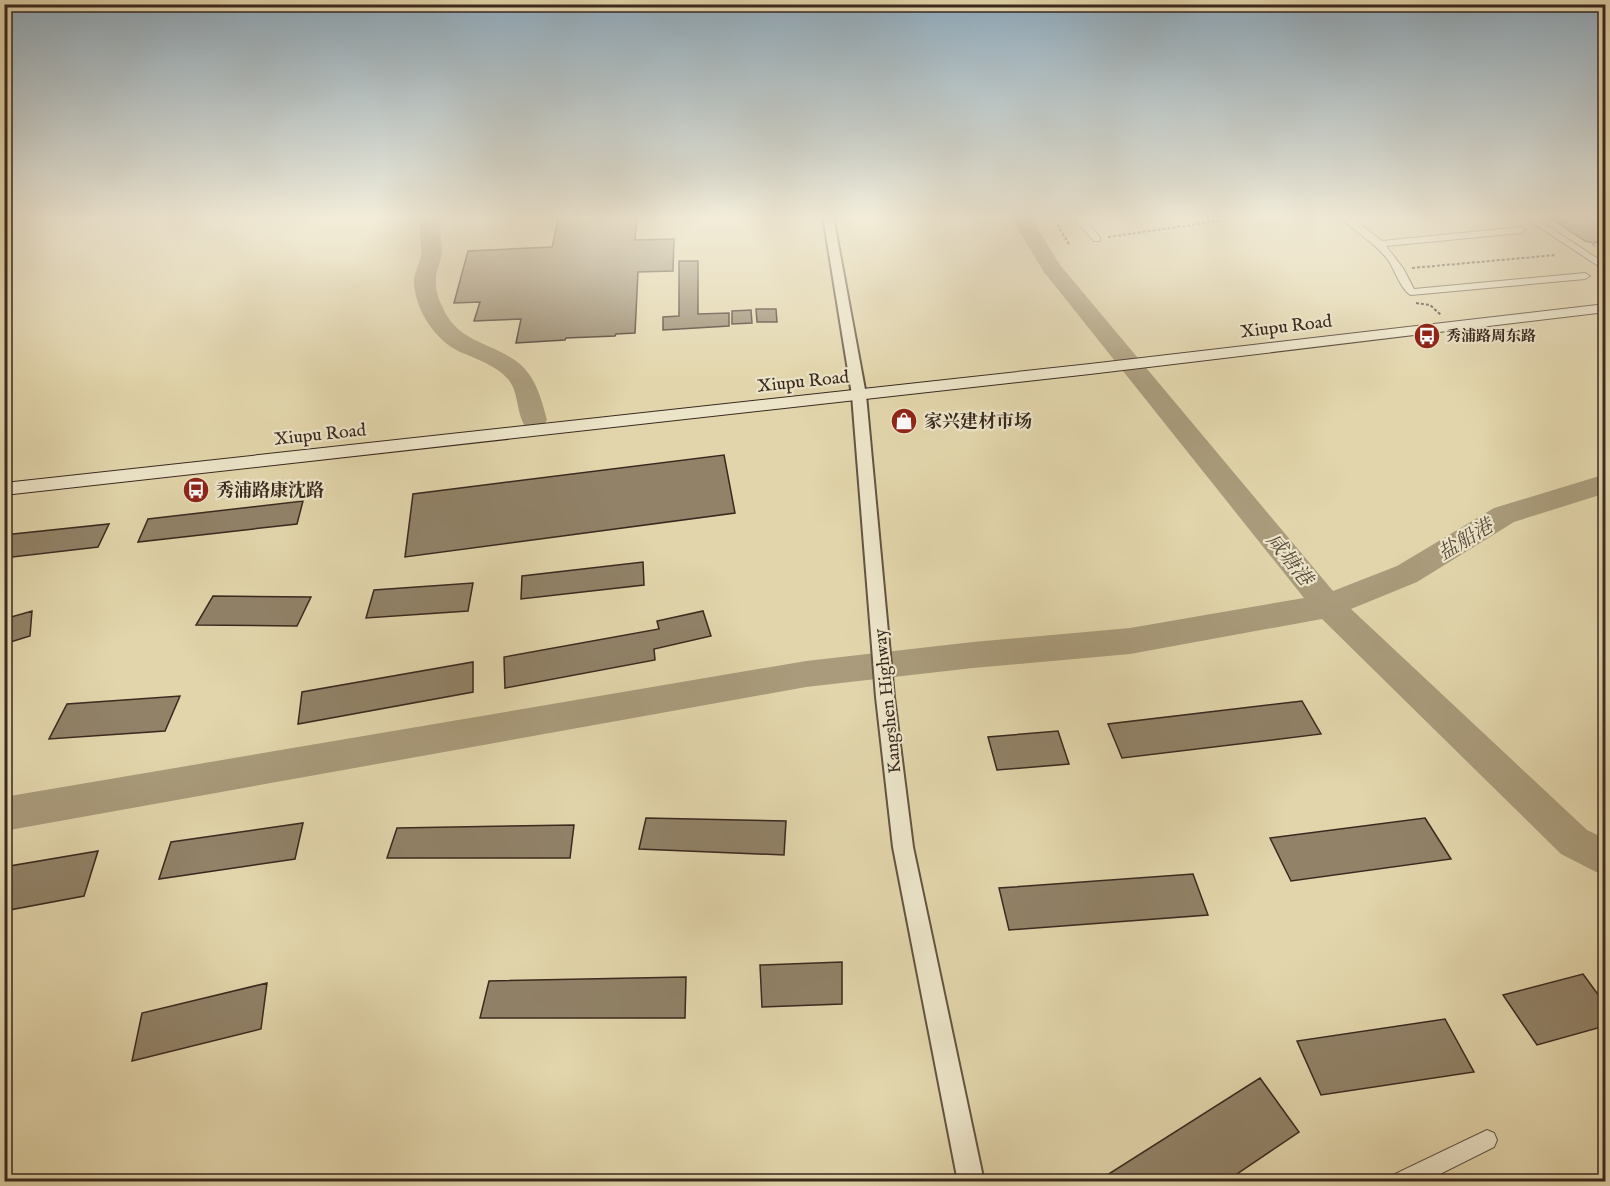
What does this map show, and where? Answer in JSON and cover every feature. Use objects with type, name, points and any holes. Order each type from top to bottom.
[{"type":"main road","name":"Xiupu Road","points":[[4,489],[1090,369],[1605,308]]},
{"type":"street","name":"Kangshen Highway","points":[[838,271],[859,395],[885,697],[903,847],[972,1182]]},
{"type":"street","points":[[1402,271],[1411,292],[1586,276]]},
{"type":"street","points":[[1400,1182],[1487,1140]]},
{"type":"path","points":[[1411,292],[1413,302],[1430,305],[1453,326]]},
{"type":"building","points":[[463,271],[661,271],[638,272],[635,333],[516,343],[521,319],[474,321],[480,302],[454,303]]},
{"type":"building","points":[[679,271],[698,271],[698,314],[729,313],[729,326],[663,330],[663,317],[679,316]]},
{"type":"building","points":[[756,309],[776,309],[777,322],[757,322]]},
{"type":"building","points":[[751,310],[752,323],[732,324],[732,311]]},
{"type":"building","points":[[724,455],[735,513],[405,557],[413,494]]},
{"type":"building","points":[[303,501],[297,524],[138,542],[148,519]]},
{"type":"building","points":[[109,524],[98,547],[4,558],[4,535]]},
{"type":"building","points":[[643,562],[644,585],[521,599],[522,576]]},
{"type":"building","points":[[473,583],[468,611],[366,618],[374,590]]},
{"type":"building","points":[[213,596],[311,597],[297,626],[196,625]]},
{"type":"building","points":[[32,611],[30,636],[4,644],[4,619]]},
{"type":"building","points":[[703,611],[711,636],[654,649],[655,660],[505,688],[504,657],[659,629],[657,621]]},
{"type":"building","points":[[473,662],[473,692],[298,724],[302,692]]},
{"type":"building","points":[[180,696],[165,731],[49,739],[67,704]]},
{"type":"building","points":[[1302,701],[1321,734],[1122,758],[1108,724]]},
{"type":"building","points":[[1058,731],[1069,764],[997,770],[988,737]]},
{"type":"building","points":[[646,818],[786,821],[784,855],[639,849]]},
{"type":"building","points":[[1425,818],[1451,859],[1291,881],[1270,838]]},
{"type":"building","points":[[303,823],[295,859],[159,879],[171,842]]},
{"type":"building","points":[[574,825],[570,858],[387,858],[397,828]]},
{"type":"building","points":[[98,851],[84,896],[4,911],[4,867]]},
{"type":"building","points":[[1193,874],[1208,915],[1009,930],[999,888]]},
{"type":"building","points":[[842,962],[842,1004],[762,1007],[760,965]]},
{"type":"building","points":[[1583,974],[1605,1004],[1605,1026],[1537,1045],[1503,995]]},
{"type":"building","points":[[686,977],[685,1018],[480,1018],[489,981]]},
{"type":"building","points":[[267,983],[261,1029],[132,1061],[142,1013]]},
{"type":"building","points":[[1445,1019],[1474,1072],[1321,1095],[1297,1041]]},
{"type":"building","points":[[1260,1078],[1299,1132],[1225,1182],[1096,1182]]},
{"type":"waterway","points":[[426,271],[426,291],[436,318],[448,333],[462,344],[501,362],[515,373],[526,389],[534,420]]},
{"type":"waterway","name":"咸塘港","points":[[1054,271],[1328,606]]},
{"type":"waterway","name":"盐船港","points":[[1328,606],[1407,574],[1504,515],[1606,483]]},
{"type":"waterway","points":[[4,814],[806,674],[973,655],[1130,641],[1328,606]]},
{"type":"waterway","name":"咸塘港","points":[[1328,606],[1574,842],[1606,859]]},
{"type":"place","name":"秀浦路周东路","points":[[1427,336]]},
{"type":"place","name":"家兴建材市场","points":[[904,421]]},
{"type":"place","name":"秀浦路康沈路","points":[[196,490]]}]
